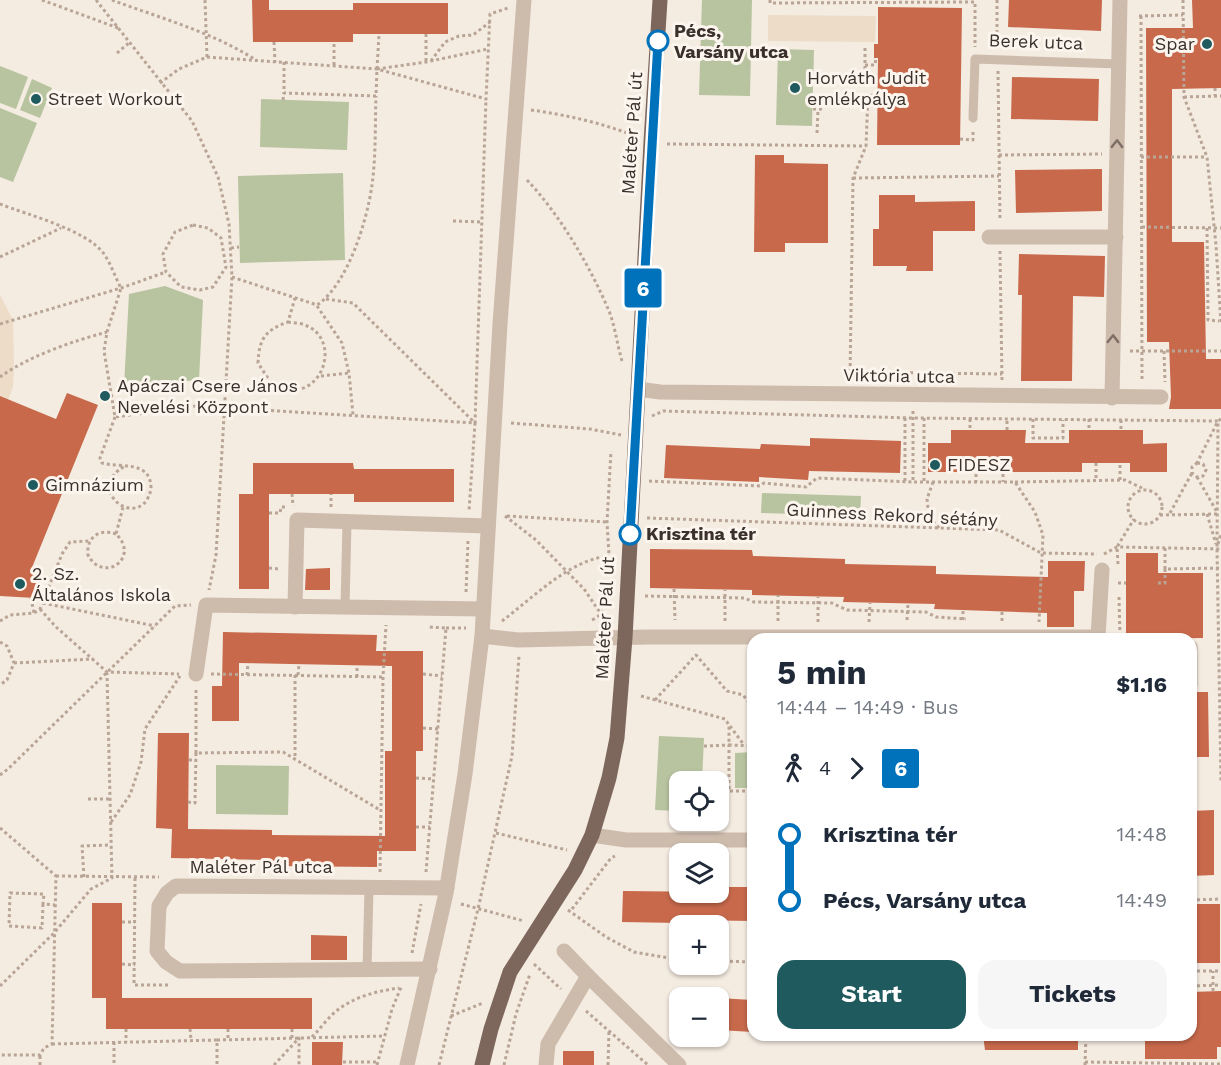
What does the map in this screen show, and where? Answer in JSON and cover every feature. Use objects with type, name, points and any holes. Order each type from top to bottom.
[{"type":"main road","name":"Maléter Pál út","points":[[482,1065],[490,1029],[510,972],[564,889],[592,835],[609,778],[617,738],[636,438],[644,421],[638,389],[660,0]]},
{"type":"street","points":[[1112,398],[1120,0]]},
{"type":"street","points":[[407,1065],[446,894],[465,774],[482,632],[494,421],[524,1]]},
{"type":"street","points":[[994,238],[1116,237]]},
{"type":"street","name":"Viktória utca","points":[[638,389],[660,392],[1161,397]]},
{"type":"street","points":[[295,607],[297,520],[347,522],[488,520]]},
{"type":"street","points":[[1098,633],[1102,570]]},
{"type":"street","points":[[189,674],[206,605],[483,609]]},
{"type":"street","points":[[482,632],[518,640],[747,638]]},
{"type":"street","points":[[592,835],[626,840],[747,840]]},
{"type":"street","name":"Maléter Pál utca","points":[[430,969],[180,971],[166,962],[157,951],[159,906],[167,893],[176,886],[369,888],[446,894]]},
{"type":"street","points":[[564,951],[679,1065]]},
{"type":"street","points":[[546,1065],[548,1044],[588,976]]},
{"type":"lane","name":"Berek utca","points":[[973,118],[975,59],[1119,64]]},
{"type":"lane","points":[[345,607],[347,522]]},
{"type":"lane","points":[[367,970],[369,888]]},
{"type":"path","points":[[42,0],[119,29]]},
{"type":"path","points":[[0,774],[8,769],[175,606],[206,605],[216,555],[232,276],[229,224],[218,177],[192,121],[96,0]]},
{"type":"path","points":[[112,0],[206,35],[237,48],[258,61]]},
{"type":"path","points":[[206,0],[207,57]]},
{"type":"path","points":[[770,0],[770,3],[975,2],[975,59]]},
{"type":"path","points":[[997,0],[999,176],[994,238],[1002,397]]},
{"type":"path","points":[[1183,0],[1185,97],[1206,157],[1214,228],[1220,322],[1208,320],[1207,228]]},
{"type":"path","points":[[475,423],[490,14],[524,1]]},
{"type":"path","points":[[1119,17],[1184,15]]},
{"type":"path","points":[[1141,16],[1142,398]]},
{"type":"path","points":[[431,61],[445,42],[459,36],[473,34],[490,22]]},
{"type":"path","points":[[317,305],[326,299],[345,271],[361,231],[372,184],[379,34]]},
{"type":"path","points":[[426,34],[426,62]]},
{"type":"path","points":[[117,53],[130,42]]},
{"type":"path","points":[[274,42],[275,62]]},
{"type":"path","points":[[334,42],[334,65]]},
{"type":"path","points":[[866,45],[865,67],[875,65],[876,58]]},
{"type":"path","points":[[377,69],[488,49]]},
{"type":"path","points":[[160,83],[179,69],[207,57],[377,69],[486,99]]},
{"type":"path","points":[[283,100],[285,62]]},
{"type":"path","points":[[1215,88],[1215,96]]},
{"type":"path","points":[[284,93],[376,96]]},
{"type":"path","points":[[850,394],[853,178],[866,146],[868,95],[877,96]]},
{"type":"path","points":[[1185,97],[1221,96]]},
{"type":"path","points":[[516,107],[558,113],[613,128],[651,142],[866,146]]},
{"type":"path","points":[[813,109],[823,109]]},
{"type":"path","points":[[817,133],[818,109]]},
{"type":"path","points":[[960,139],[973,140]]},
{"type":"path","points":[[999,155],[1117,154]]},
{"type":"path","points":[[1141,156],[1206,157]]},
{"type":"path","points":[[512,163],[539,192],[574,242],[609,312],[622,365]]},
{"type":"path","points":[[853,178],[999,176]]},
{"type":"path","points":[[0,204],[63,227],[92,241],[104,255],[121,288],[107,332],[104,351],[114,417],[100,458],[102,463],[113,466],[125,466],[136,466],[150,479],[151,491],[145,502],[132,508],[123,507],[111,496],[109,483],[115,471],[125,466]]},
{"type":"path","points":[[453,221],[482,222]]},
{"type":"path","points":[[193,225],[208,228],[221,238],[226,267],[213,287],[200,290],[182,287],[166,272],[163,254],[175,232],[193,225]]},
{"type":"path","points":[[0,257],[63,227]]},
{"type":"path","points":[[1142,227],[1221,228]]},
{"type":"path","points":[[231,248],[239,247]]},
{"type":"path","points":[[226,267],[232,268]]},
{"type":"path","points":[[0,324],[121,288],[166,272]]},
{"type":"path","points":[[232,276],[317,305],[342,343],[349,373],[353,415]]},
{"type":"path","points":[[288,322],[295,298]]},
{"type":"path","points":[[326,299],[353,303],[475,423]]},
{"type":"path","points":[[288,322],[307,326],[320,337],[326,360],[320,376],[308,387],[294,391],[273,386],[258,363],[262,339],[274,327],[288,322]]},
{"type":"path","points":[[0,377],[14,367],[107,332]]},
{"type":"path","points":[[1113,351],[1221,351]]},
{"type":"path","points":[[850,372],[1002,374]]},
{"type":"path","points":[[320,376],[349,373]]},
{"type":"path","points":[[913,395],[913,482]]},
{"type":"path","points":[[114,417],[196,406],[475,423]]},
{"type":"path","points":[[644,421],[663,411],[905,418],[1219,420]]},
{"type":"path","points":[[644,421],[652,416]]},
{"type":"path","points":[[905,418],[905,481]]},
{"type":"path","points":[[924,418],[924,482]]},
{"type":"path","points":[[970,418],[970,430]]},
{"type":"path","points":[[1007,419],[1007,430]]},
{"type":"path","points":[[1033,419],[1033,438],[1062,438],[1063,419]]},
{"type":"path","points":[[1089,419],[1089,430]]},
{"type":"path","points":[[1121,420],[1121,430]]},
{"type":"path","points":[[1170,514],[1192,472],[1192,466],[1197,463],[1219,420]]},
{"type":"path","points":[[1219,420],[1221,783]]},
{"type":"path","points":[[494,421],[590,429],[636,438]]},
{"type":"path","points":[[611,451],[608,522],[611,578]]},
{"type":"path","points":[[976,462],[976,482]]},
{"type":"path","points":[[1003,462],[1003,482]]},
{"type":"path","points":[[1096,463],[1096,481]]},
{"type":"path","points":[[1120,463],[1120,480]]},
{"type":"path","points":[[1197,463],[1203,464],[1206,470],[1203,476],[1197,477]]},
{"type":"path","points":[[1192,472],[1218,514]]},
{"type":"path","points":[[649,481],[760,486],[764,483],[806,487],[817,478],[913,482],[1125,480],[1158,493],[1164,508],[1156,522],[1140,524],[1133,521],[1128,514],[1129,497],[1142,488]]},
{"type":"path","points":[[933,482],[927,499],[929,517],[940,529]]},
{"type":"path","points":[[1016,482],[1043,535],[1039,633]]},
{"type":"path","points":[[292,494],[293,508]]},
{"type":"path","points":[[331,494],[331,508]]},
{"type":"path","points":[[116,534],[123,507]]},
{"type":"path","points":[[269,513],[280,513],[281,507]]},
{"type":"path","points":[[1160,514],[1218,514]]},
{"type":"path","points":[[1206,514],[1219,549]]},
{"type":"path","points":[[488,520],[505,516],[608,522]]},
{"type":"path","points":[[505,516],[536,540],[584,589],[600,616]]},
{"type":"path","name":"Guinness Rekord sétány","points":[[631,519],[999,530],[1041,553],[1103,554],[1118,547],[1219,549]]},
{"type":"path","points":[[102,532],[116,534],[122,540],[125,549],[118,565],[106,568],[91,561],[88,549],[95,535],[102,532]]},
{"type":"path","points":[[1219,549],[1221,534]]},
{"type":"path","points":[[0,621],[18,613],[34,613],[40,609],[62,554],[70,542],[82,540],[90,542]]},
{"type":"path","points":[[1158,583],[1165,583],[1165,548]]},
{"type":"path","points":[[1058,553],[1058,561]]},
{"type":"path","points":[[1072,561],[1073,554]]},
{"type":"path","points":[[426,627],[482,632],[494,628],[566,572],[597,557],[609,556]]},
{"type":"path","points":[[269,568],[279,568]]},
{"type":"path","points":[[1165,569],[1219,568]]},
{"type":"path","points":[[1040,580],[1048,580]]},
{"type":"path","points":[[1118,583],[1126,583]]},
{"type":"path","points":[[583,621],[594,620],[600,616],[606,607],[611,589]]},
{"type":"path","points":[[674,589],[675,638]]},
{"type":"path","points":[[725,590],[725,638]]},
{"type":"path","points":[[37,593],[46,597]]},
{"type":"path","points":[[778,595],[778,633]]},
{"type":"path","points":[[645,596],[744,598],[754,602],[832,603],[847,610],[926,612]]},
{"type":"path","points":[[818,597],[818,633]]},
{"type":"path","points":[[31,598],[34,613]]},
{"type":"path","points":[[43,603],[155,626]]},
{"type":"path","points":[[40,609],[56,627],[107,672],[383,677]]},
{"type":"path","points":[[380,876],[385,625],[395,625]]},
{"type":"path","points":[[426,876],[446,627]]},
{"type":"path","points":[[1119,629],[1126,629]]},
{"type":"path","points":[[439,1065],[496,833],[512,756],[520,650],[518,640]]},
{"type":"path","points":[[0,642],[7,646],[14,663],[7,680],[0,685]]},
{"type":"path","points":[[655,700],[696,655],[727,691],[743,695],[747,700]]},
{"type":"path","points":[[14,663],[93,659]]},
{"type":"path","points":[[247,675],[248,663]]},
{"type":"path","points":[[295,759],[299,664]]},
{"type":"path","points":[[357,665],[357,677]]},
{"type":"path","points":[[107,672],[112,878]]},
{"type":"path","points":[[188,802],[195,803],[196,760],[189,674]]},
{"type":"path","points":[[111,822],[130,795],[141,762],[145,729],[189,674]]},
{"type":"path","points":[[423,674],[442,676]]},
{"type":"path","points":[[641,696],[725,719],[744,746]]},
{"type":"path","points":[[1219,717],[1221,722]]},
{"type":"path","points":[[729,725],[729,771]]},
{"type":"path","points":[[423,728],[438,729]]},
{"type":"path","points":[[704,746],[744,746]]},
{"type":"path","points":[[196,753],[283,752],[380,810]]},
{"type":"path","points":[[189,760],[196,760]]},
{"type":"path","points":[[416,778],[434,779]]},
{"type":"path","points":[[729,791],[747,791]]},
{"type":"path","points":[[88,799],[110,799]]},
{"type":"path","points":[[416,827],[430,827]]},
{"type":"path","points":[[0,828],[56,876],[170,877]]},
{"type":"path","points":[[496,833],[584,854]]},
{"type":"path","points":[[84,878],[82,846],[111,845]]},
{"type":"path","points":[[52,1044],[56,876]]},
{"type":"path","points":[[0,986],[54,933],[91,890],[112,878]]},
{"type":"path","points":[[10,893],[44,894],[43,904],[42,927],[9,926],[10,893]]},
{"type":"path","points":[[446,894],[478,909],[539,925]]},
{"type":"path","points":[[1197,900],[1221,899]]},
{"type":"path","points":[[554,902],[606,937],[634,952],[669,958]]},
{"type":"path","points":[[43,904],[55,905]]},
{"type":"path","points":[[122,922],[135,922]]},
{"type":"path","points":[[729,961],[747,962]]},
{"type":"path","points":[[122,964],[135,964]]},
{"type":"path","points":[[534,964],[648,1065]]},
{"type":"path","points":[[1213,970],[1213,991]]},
{"type":"path","points":[[1197,971],[1221,970]]},
{"type":"path","points":[[1197,986],[1221,986]]},
{"type":"path","points":[[312,1037],[338,1009],[358,998],[382,990],[401,987]]},
{"type":"path","points":[[451,1016],[474,1008],[505,987]]},
{"type":"path","points":[[126,1029],[126,1042]]},
{"type":"path","points":[[190,1029],[190,1040]]},
{"type":"path","points":[[228,1029],[228,1040]]},
{"type":"path","points":[[292,1029],[292,1038]]},
{"type":"path","points":[[608,1065],[609,1031]]},
{"type":"path","points":[[40,1065],[40,1056],[44,1048],[52,1044],[385,1036]]},
{"type":"path","points":[[274,1065],[299,1038]]},
{"type":"path","points":[[299,1038],[299,1065]]},
{"type":"path","points":[[217,1040],[217,1065]]},
{"type":"path","points":[[1086,1041],[1085,1063],[1221,1064]]},
{"type":"path","points":[[114,1042],[114,1065]]},
{"type":"path","points":[[0,1055],[40,1056]]},
{"type":"path","points":[[342,1062],[378,1062]]},
{"type":"green space","points":[[702,0],[752,0],[750,96],[699,95]]},
{"type":"green space","name":"Horváth Judit emlékpálya","points":[[778,49],[814,50],[812,126],[776,125]]},
{"type":"green space","points":[[0,66],[28,77],[16,109],[0,103]]},
{"type":"green space","name":"Street Workout","points":[[32,79],[52,88],[40,118],[20,110]]},
{"type":"green space","points":[[261,99],[349,102],[347,150],[260,147]]},
{"type":"green space","points":[[0,108],[37,123],[13,182],[0,177]]},
{"type":"green space","points":[[343,173],[345,260],[240,263],[238,176]]},
{"type":"green space","points":[[165,286],[203,300],[199,380],[124,386],[129,294]]},
{"type":"green space","points":[[762,493],[861,496],[860,516],[761,513]]},
{"type":"green space","points":[[659,736],[704,738],[702,771],[669,771],[669,811],[655,810]]},
{"type":"green space","points":[[747,752],[747,788],[735,788],[735,753]]},
{"type":"green space","points":[[216,765],[289,766],[288,815],[216,814]]},
{"type":"shaded area","points":[[768,15],[876,16],[875,42],[768,41]]},
{"type":"shaded area","points":[[0,295],[13,320],[13,387],[8,400],[0,396]]},
{"type":"building","points":[[252,0],[269,0],[269,10],[353,10],[353,3],[448,3],[448,34],[353,34],[353,42],[253,42]]},
{"type":"building","points":[[1009,0],[1102,0],[1101,31],[1008,27]]},
{"type":"building","points":[[1192,0],[1221,0],[1221,88],[1172,89],[1172,242],[1204,242],[1206,359],[1221,359],[1221,409],[1169,409],[1171,397],[1169,342],[1147,342],[1146,28],[1193,28]]},
{"type":"building","points":[[878,7],[962,8],[960,145],[877,145],[878,58],[874,58],[874,44],[878,44]]},
{"type":"building","points":[[1012,77],[1099,79],[1098,121],[1011,119]]},
{"type":"building","points":[[755,155],[784,155],[784,163],[828,164],[828,243],[785,243],[785,252],[754,252]]},
{"type":"building","points":[[1102,169],[1102,211],[1016,213],[1015,170]]},
{"type":"building","points":[[879,195],[915,195],[915,202],[975,201],[975,231],[933,231],[933,271],[906,271],[907,266],[873,266],[873,229],[879,229]]},
{"type":"building","points":[[1019,254],[1105,256],[1104,297],[1073,296],[1072,381],[1021,381],[1022,295],[1018,295]]},
{"type":"building","name":"Gimnázium","points":[[67,393],[98,405],[31,570],[44,575],[35,598],[0,596],[0,396],[56,419]]},
{"type":"building","points":[[951,430],[1026,430],[1025,443],[1069,443],[1069,430],[1143,430],[1143,444],[1167,443],[1167,472],[1130,472],[1130,463],[1082,463],[1082,472],[1011,472],[1011,462],[965,462],[965,472],[928,472],[928,443],[951,443]]},
{"type":"building","points":[[810,438],[901,441],[900,473],[809,471],[808,480],[759,477],[759,482],[664,478],[666,445],[760,449],[761,444],[810,446]]},
{"type":"building","points":[[253,463],[353,463],[354,469],[454,469],[454,502],[354,502],[354,494],[269,494],[269,589],[239,589],[239,494],[253,494]]},
{"type":"building","points":[[650,549],[752,550],[753,556],[845,559],[845,564],[936,566],[936,574],[1048,577],[1048,561],[1085,561],[1084,591],[1074,591],[1074,627],[1047,627],[1047,613],[934,609],[935,604],[843,602],[844,597],[752,595],[752,590],[650,588]]},
{"type":"building","points":[[1126,553],[1158,553],[1158,573],[1203,573],[1203,638],[1197,638],[1197,633],[1126,633]]},
{"type":"building","points":[[330,568],[330,590],[305,590],[306,569]]},
{"type":"building","points":[[223,632],[377,635],[376,651],[423,651],[423,751],[416,751],[416,851],[377,851],[377,867],[272,866],[272,860],[171,858],[172,829],[156,828],[158,733],[189,733],[188,829],[272,830],[272,835],[385,836],[385,751],[392,751],[392,666],[239,663],[239,721],[212,721],[212,686],[222,686]]},
{"type":"building","points":[[1197,692],[1208,692],[1209,757],[1197,757]]},
{"type":"building","points":[[1214,810],[1214,875],[1197,876],[1197,811]]},
{"type":"building","points":[[729,887],[747,887],[747,921],[729,921],[729,915],[669,915],[669,923],[622,922],[623,891],[669,891],[669,903],[729,903]]},
{"type":"building","points":[[92,903],[122,903],[122,998],[312,998],[312,1029],[106,1029],[106,998],[92,998]]},
{"type":"building","points":[[1197,904],[1220,904],[1220,963],[1197,963]]},
{"type":"building","points":[[311,935],[347,936],[347,960],[311,960]]},
{"type":"building","points":[[1221,991],[1221,1047],[1217,1047],[1217,1059],[1145,1059],[1145,1041],[1197,1041],[1197,992]]},
{"type":"building","points":[[729,999],[747,1000],[747,1032],[729,1031]]},
{"type":"building","points":[[984,1041],[1078,1041],[1078,1050],[985,1050]]},
{"type":"building","points":[[312,1042],[343,1042],[342,1065],[312,1065]]},
{"type":"building","points":[[563,1051],[594,1051],[594,1065],[563,1065]]},
{"type":"bus line","name":"6","points":[[630,534],[658,41]]},
{"type":"place","name":"Pécs, Varsány utca","points":[[658,41]]},
{"type":"place","name":"Spar","points":[[1207,44]]},
{"type":"place","name":"Horváth Judit emlékpálya","points":[[795,88]]},
{"type":"place","name":"Street Workout","points":[[36,99]]},
{"type":"place","name":"Apáczai Csere János Nevelési Központ","points":[[105,396]]},
{"type":"place","name":"FIDESZ","points":[[935,465]]},
{"type":"place","name":"Gimnázium","points":[[33,485]]},
{"type":"place","name":"Krisztina tér","points":[[630,534]]},
{"type":"place","name":"2. Sz. Általános Iskola","points":[[20,584]]}]
